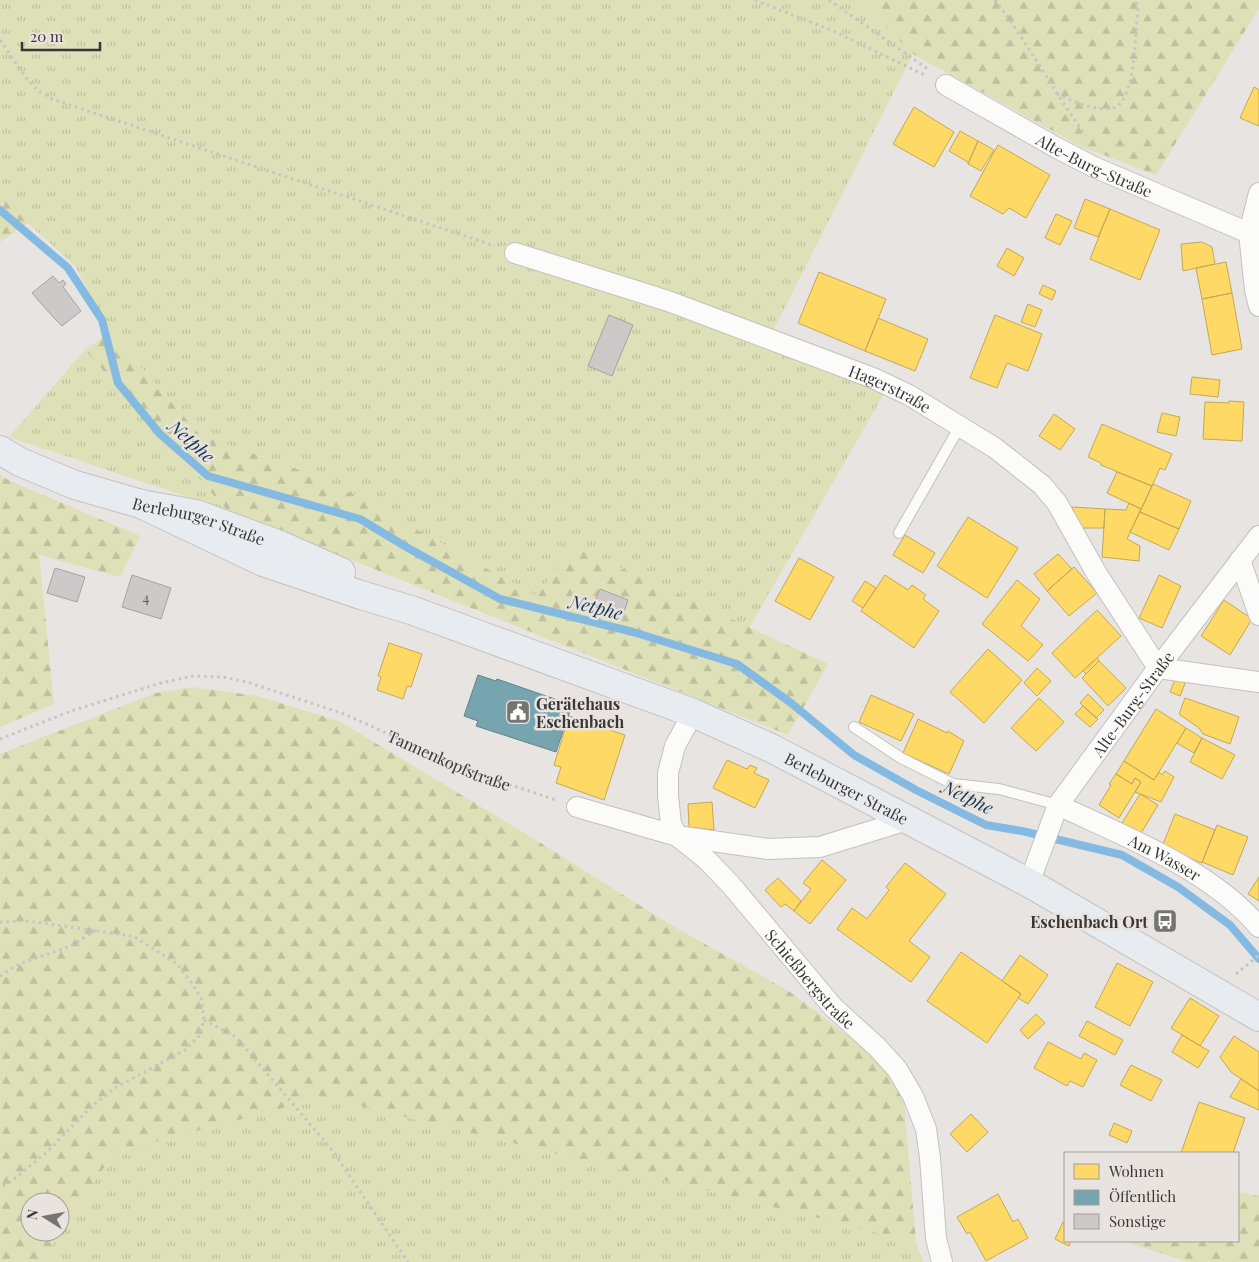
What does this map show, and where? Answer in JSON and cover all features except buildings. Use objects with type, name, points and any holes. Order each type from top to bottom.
[{"type":"main road","name":"Berleburger Straße","points":[[0,450],[20,462],[76,486],[141,504],[196,514],[280,545],[369,584],[411,610],[694,713],[771,748],[1028,883],[1259,1017]]},
{"type":"street","name":"Alte-Burg-Straße","points":[[946,85],[1057,148],[1102,170],[1249,233]]},
{"type":"street","points":[[1259,192],[1249,233],[1255,290],[1259,306]]},
{"type":"street","name":"Hagerstraße","points":[[515,252],[668,301],[873,378],[909,395],[996,448],[1042,485],[1057,503],[1097,574],[1158,668]]},
{"type":"street","name":"Alte-Burg-Straße","points":[[1028,883],[1055,814],[1158,668],[1259,536]]},
{"type":"street","points":[[1240,560],[1259,615]]},
{"type":"street","points":[[1158,668],[1259,682]]},
{"type":"street","points":[[677,836],[671,824],[668,773],[676,746],[694,713]]},
{"type":"street","points":[[577,807],[677,836],[768,849],[820,847],[907,820]]},
{"type":"street","name":"Am Wasser","points":[[1055,814],[1140,843],[1191,871],[1223,892],[1259,927]]},
{"type":"street","name":"Schießbergstraße","points":[[677,836],[707,860],[731,885],[833,1007],[877,1047],[897,1069],[913,1096],[926,1129],[936,1238],[942,1262]]},
{"type":"lane","points":[[899,533],[960,426]]},
{"type":"lane","points":[[854,727],[901,758],[953,784],[998,789],[1055,814]]},
{"type":"path","points":[[755,0],[833,31],[946,85]]},
{"type":"path","points":[[829,0],[923,64],[946,85]]},
{"type":"path","points":[[994,0],[1018,30],[1057,94],[1089,140]]},
{"type":"path","points":[[1057,94],[1099,109],[1115,108],[1123,102],[1133,70],[1138,10],[1136,0]]},
{"type":"path","points":[[0,40],[27,79],[37,90],[52,99],[515,252]]},
{"type":"path","name":"Tannenkopfstraße","points":[[0,739],[71,710],[161,683],[193,676],[222,677],[247,682],[344,714],[478,774],[577,807]]},
{"type":"path","points":[[0,922],[28,921],[133,936],[177,964],[202,1000],[204,1020],[200,1035],[185,1050],[115,1088],[91,1107],[48,1151],[0,1188]]},
{"type":"path","points":[[0,976],[19,964],[71,946],[96,930]]},
{"type":"path","points":[[1240,970],[1259,955]]},
{"type":"path","points":[[204,1020],[236,1037],[332,1150],[408,1262]]},
{"type":"green space","points":[[0,0],[857,0],[913,54],[771,335],[885,392],[749,628],[576,547],[536,596],[330,481],[200,435],[110,332],[75,266],[28,223],[0,180]]},
{"type":"green space","points":[[858,0],[1259,0],[1259,8],[1156,175],[1080,146],[913,54]]},
{"type":"green space","points":[[0,180],[28,223],[0,242]]},
{"type":"green space","points":[[110,332],[200,435],[330,481],[536,596],[576,547],[828,664],[788,735],[227,510],[85,350]]},
{"type":"green space","points":[[85,350],[227,510],[9,437]]},
{"type":"green space","points":[[0,475],[10,481],[140,536],[120,577],[39,555],[54,704],[0,727]]},
{"type":"green space","points":[[192,687],[257,696],[339,721],[536,840],[671,925],[790,992],[884,1063],[904,1103],[916,1242],[324,1097],[114,1153],[70,1217],[70,1192],[20,1192],[20,1242],[53,1242],[39,1262],[0,1262],[0,754],[156,693]]},
{"type":"green space","points":[[324,1097],[916,1242],[923,1262],[39,1262],[53,1242],[70,1242],[70,1217],[114,1153]]},
{"type":"green space","points":[[1239,1192],[1259,1196],[1259,1262],[1188,1262],[1127,1242],[1239,1242]]},
{"type":"waterway","name":"Netphe","points":[[0,210],[68,268],[102,320],[118,383],[160,434],[208,476],[360,519],[500,599],[633,632],[737,664],[791,703],[854,755],[916,790],[986,825],[1022,831],[1122,855],[1178,887],[1230,925],[1259,959]]},
{"type":"place","name":"Gerätehaus Eschenbach","points":[[518,712]]},
{"type":"place","name":"Eschenbach Ort","points":[[1165,921]]}]
